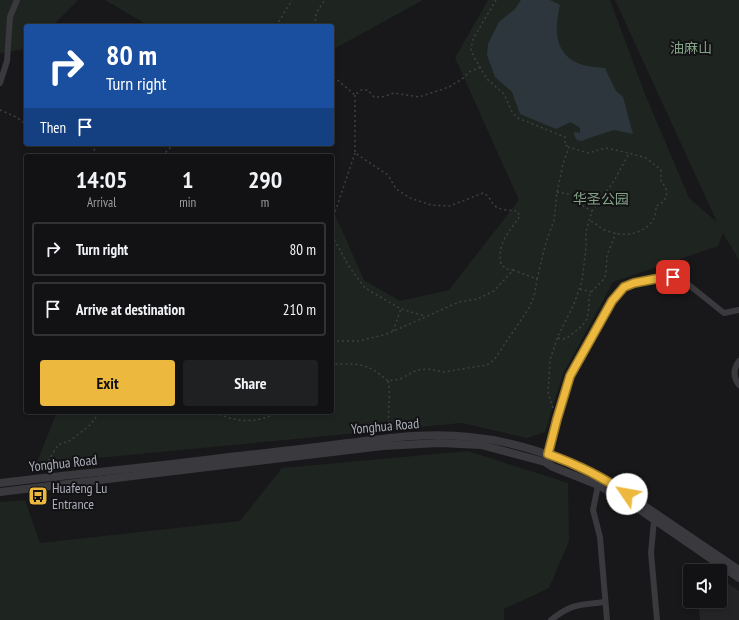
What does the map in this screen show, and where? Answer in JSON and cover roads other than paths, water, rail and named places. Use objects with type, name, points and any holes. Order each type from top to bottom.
[{"type":"street","points":[[0,82],[8,61],[10,17],[17,0]]},
{"type":"street","points":[[547,458],[570,376],[612,301],[624,287],[634,283],[673,277],[684,281],[724,313],[739,310]]},
{"type":"street","points":[[739,361],[735,368],[734,375],[739,385]]},
{"type":"street","name":"Yonghua Road","points":[[0,482],[185,463],[391,438],[430,436],[470,437],[506,443],[547,458],[553,466],[598,485],[630,503],[739,578]]},
{"type":"street","name":"Yonghua Road","points":[[0,492],[376,447],[439,443],[481,445],[565,460],[615,486],[739,570]]},
{"type":"street","points":[[598,485],[593,510],[600,537],[606,620]]},
{"type":"street","points":[[654,520],[651,553],[657,620]]},
{"type":"street","points":[[551,620],[563,611],[576,605],[605,602]]},
{"type":"place","name":"Huafeng Lu Entrance","points":[[38,496]]},
{"type":"park label","name":"油麻山","points":[[691,48]]},
{"type":"park label","name":"华圣公园","points":[[601,199]]}]
